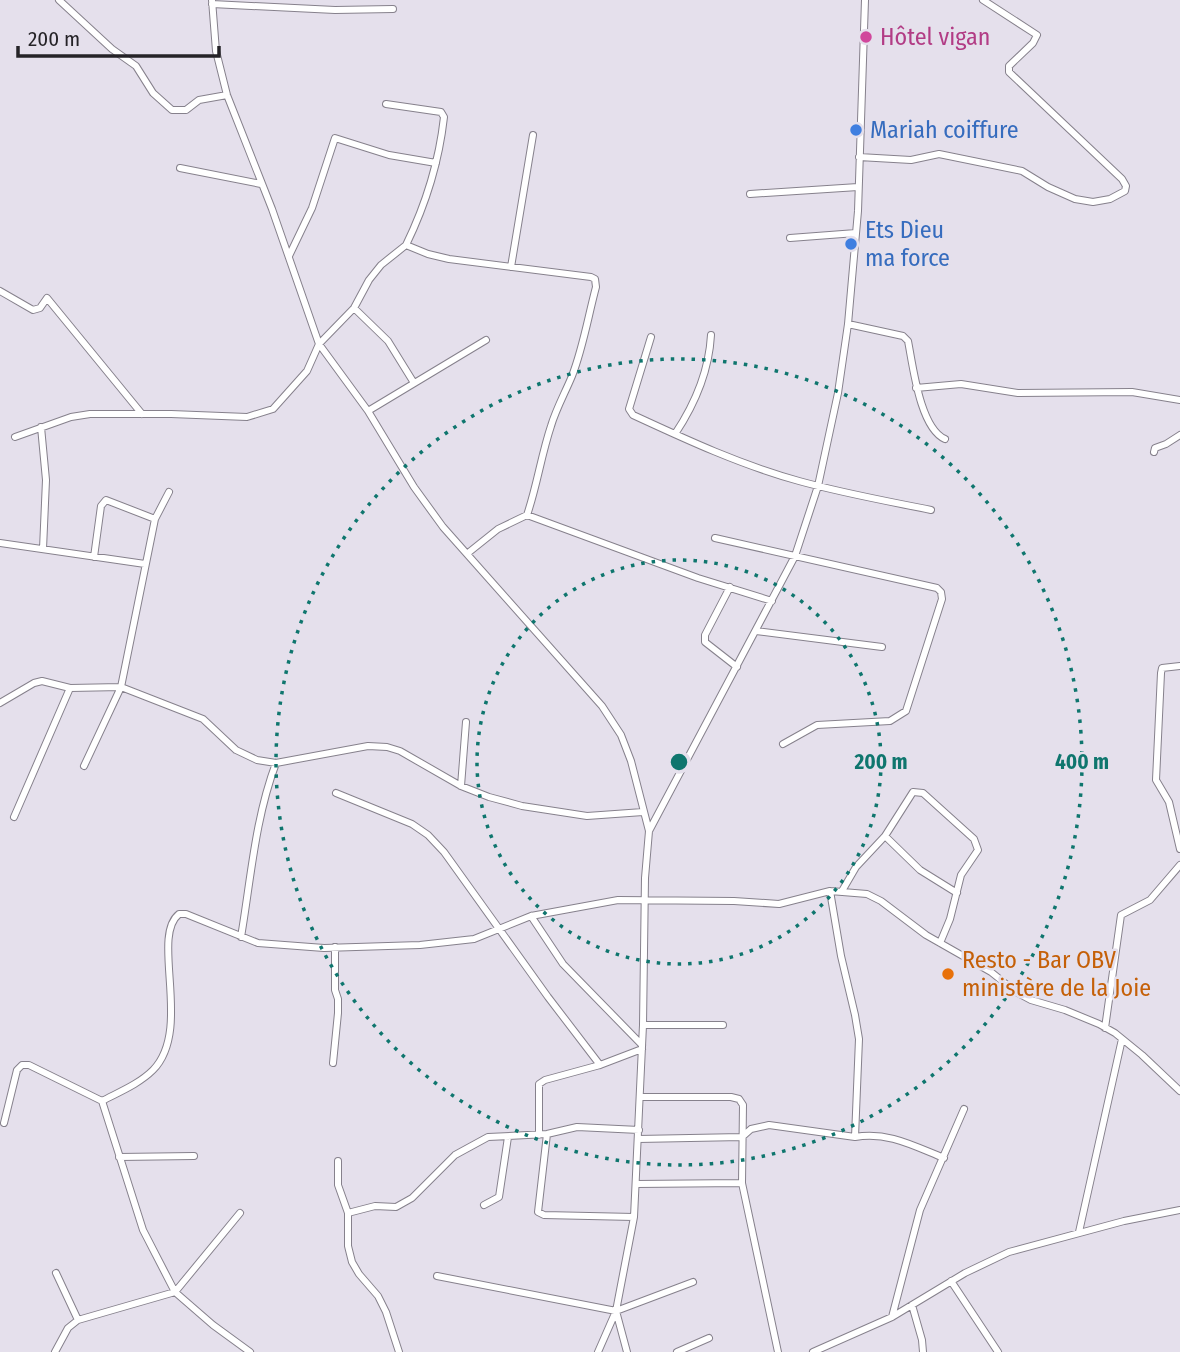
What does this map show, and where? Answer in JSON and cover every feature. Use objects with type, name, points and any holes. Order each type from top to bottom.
[{"type":"street","points":[[59,0],[113,50],[136,66],[153,93],[172,110],[186,110],[199,100],[227,95]]},
{"type":"street","points":[[649,831],[796,556],[818,486],[838,393],[848,324],[856,233],[865,0]]},
{"type":"street","points":[[859,157],[911,160],[939,154],[1022,171],[1048,187],[1093,202],[1110,199],[1125,191],[1126,186],[1122,179],[1009,72],[1009,66],[1033,43],[1037,35],[983,0]]},
{"type":"street","points":[[393,9],[335,10],[212,2],[216,51],[227,95],[289,256],[319,344],[369,411],[414,487],[443,527],[602,706],[621,735],[631,761],[649,831],[636,1184],[634,1217],[616,1311],[598,1352]]},
{"type":"street","points":[[15,437],[79,415],[247,417],[273,409],[307,371],[319,344],[354,307],[381,265],[406,245],[422,212],[441,144],[444,117],[441,112],[386,104]]},
{"type":"street","points":[[511,268],[533,135]]},
{"type":"street","points":[[289,256],[312,208],[335,138],[389,155],[436,163]]},
{"type":"street","points":[[180,168],[261,184]]},
{"type":"street","points":[[750,194],[858,187]]},
{"type":"street","points":[[790,237],[856,233]]},
{"type":"street","points":[[406,245],[449,259],[595,279],[596,287],[582,344],[572,377],[555,413],[527,515]]},
{"type":"street","points":[[0,291],[33,310],[40,308],[47,298],[142,414]]},
{"type":"street","points":[[354,307],[388,341],[414,383]]},
{"type":"street","points":[[848,324],[902,336],[908,341],[916,388],[934,429],[939,436],[946,439]]},
{"type":"street","points":[[675,434],[701,383],[709,358],[710,335]]},
{"type":"street","points":[[651,337],[629,409],[633,415],[765,470],[818,486],[931,510]]},
{"type":"street","points":[[369,411],[486,340]]},
{"type":"street","points":[[916,388],[961,384],[1018,393],[1132,392],[1180,400]]},
{"type":"street","points":[[41,427],[46,480],[43,549]]},
{"type":"street","points":[[1154,452],[1155,448],[1180,435]]},
{"type":"street","points":[[84,766],[121,687],[155,519],[169,492]]},
{"type":"street","points":[[94,557],[101,506],[106,500],[155,519]]},
{"type":"street","points":[[468,554],[498,529],[527,515],[698,578],[772,601]]},
{"type":"street","points":[[715,538],[937,589],[942,599],[906,711],[890,721],[817,725],[783,744]]},
{"type":"street","points":[[0,543],[145,565]]},
{"type":"street","points":[[730,587],[705,635],[705,642],[737,667]]},
{"type":"street","points":[[756,631],[882,647]]},
{"type":"street","points":[[1180,666],[1162,668],[1156,780],[1169,802],[1180,849]]},
{"type":"street","points":[[0,703],[42,681],[70,688],[121,687],[203,719],[247,757],[276,763],[368,746],[387,747],[400,751],[461,786],[489,797],[552,812],[587,816],[643,812]]},
{"type":"street","points":[[14,817],[70,688]]},
{"type":"street","points":[[461,786],[466,722]]},
{"type":"street","points":[[241,937],[257,829],[265,792],[276,763]]},
{"type":"street","points":[[842,891],[856,867],[885,836],[913,792],[923,793],[977,844],[978,850],[961,875],[940,943]]},
{"type":"street","points":[[337,793],[412,824],[428,835],[444,852],[600,1065]]},
{"type":"street","points":[[885,836],[920,870],[957,893]]},
{"type":"street","points":[[1105,1028],[1121,915],[1150,900],[1180,865]]},
{"type":"street","points":[[102,1101],[139,1081],[155,1068],[164,1050],[172,1008],[167,939],[175,916],[186,914],[258,943],[335,947],[417,945],[482,938],[500,927],[531,916],[618,900],[779,904],[830,891],[874,897],[940,943],[1031,1000],[1065,1010],[1105,1028],[1122,1039],[1180,1091]]},
{"type":"street","points":[[830,891],[859,1039],[855,1136]]},
{"type":"street","points":[[531,916],[563,964],[642,1047]]},
{"type":"street","points":[[333,1063],[338,1013],[335,947]]},
{"type":"street","points":[[643,1025],[723,1025]]},
{"type":"street","points":[[1079,1232],[1122,1039]]},
{"type":"street","points":[[634,1217],[544,1215],[538,1212],[543,1134],[539,1084],[600,1065],[642,1047]]},
{"type":"street","points":[[4,1123],[17,1070],[22,1065],[29,1065],[102,1101],[143,1230],[175,1292],[250,1352]]},
{"type":"street","points":[[640,1097],[739,1099],[743,1105],[742,1183],[778,1352]]},
{"type":"street","points":[[892,1317],[920,1210],[964,1109]]},
{"type":"street","points":[[638,1139],[741,1137],[751,1129],[769,1125],[855,1136],[889,1136],[944,1158]]},
{"type":"street","points":[[348,1213],[375,1206],[396,1207],[412,1198],[455,1155],[488,1137],[543,1134],[577,1127],[639,1130]]},
{"type":"street","points":[[484,1205],[499,1197],[508,1137]]},
{"type":"street","points":[[119,1157],[194,1156]]},
{"type":"street","points":[[338,1161],[338,1185],[348,1213],[348,1246],[352,1262],[378,1296],[399,1352]]},
{"type":"street","points":[[636,1184],[742,1183]]},
{"type":"street","points":[[813,1352],[892,1317],[951,1281],[1009,1252],[1079,1232],[1180,1210]]},
{"type":"street","points":[[55,1352],[68,1328],[78,1320],[175,1292],[240,1213]]},
{"type":"street","points":[[56,1273],[78,1320]]},
{"type":"street","points":[[437,1276],[616,1311],[693,1282]]},
{"type":"street","points":[[951,1281],[998,1352]]},
{"type":"street","points":[[912,1305],[923,1352]]},
{"type":"street","points":[[616,1311],[627,1352]]},
{"type":"street","points":[[677,1352],[709,1338]]},
{"type":"place","name":"Hôtel vigan","points":[[866,37]]},
{"type":"place","name":"Mariah coiffure","points":[[856,130]]},
{"type":"place","name":"Ets Dieu ma force","points":[[851,244]]},
{"type":"place","name":"Resto - Bar OBV ministère de la Joie","points":[[948,974]]}]
